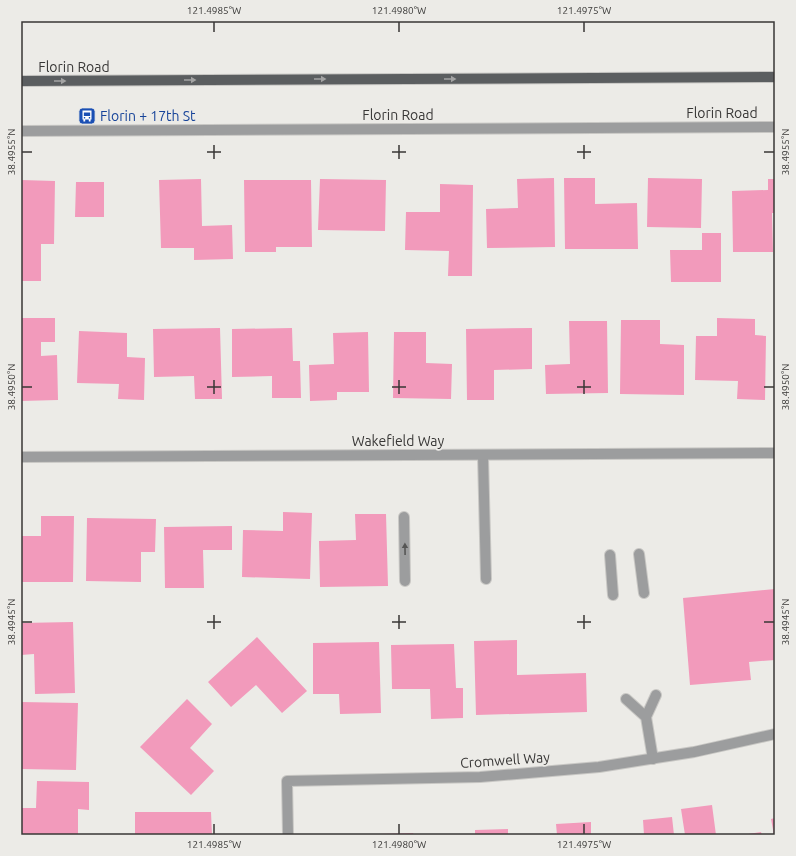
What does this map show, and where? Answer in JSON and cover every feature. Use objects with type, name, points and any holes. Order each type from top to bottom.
[{"type":"main road","name":"Florin Road","points":[[21,81],[775,77]]},
{"type":"street","name":"Florin Road","points":[[21,131],[775,127]]},
{"type":"street","name":"Wakefield Way","points":[[21,457],[775,453]]},
{"type":"street","points":[[483,455],[486,579]]},
{"type":"street","points":[[404,517],[405,581]]},
{"type":"street","points":[[639,554],[644,593]]},
{"type":"street","points":[[610,555],[613,595]]},
{"type":"street","points":[[653,759],[646,718],[656,695]]},
{"type":"street","points":[[626,699],[646,718]]},
{"type":"street","name":"Cromwell Way","points":[[288,835],[287,781],[480,777],[599,767],[694,752],[775,734]]},
{"type":"building","points":[[554,178],[555,247],[487,248],[486,209],[518,208],[517,179]]},
{"type":"building","points":[[564,178],[595,178],[595,204],[637,203],[638,249],[565,249]]},
{"type":"building","points":[[648,178],[702,179],[701,228],[647,227]]},
{"type":"building","points":[[201,179],[202,226],[232,225],[233,259],[194,260],[194,248],[161,248],[159,180]]},
{"type":"building","points":[[320,179],[386,180],[385,231],[318,230]]},
{"type":"building","points":[[768,179],[775,179],[775,213],[772,213],[773,252],[733,252],[732,191],[768,190]]},
{"type":"building","points":[[21,180],[55,181],[54,244],[41,244],[41,281],[21,281]]},
{"type":"building","points":[[244,180],[311,180],[312,247],[276,247],[276,252],[245,252]]},
{"type":"building","points":[[76,182],[104,182],[104,217],[75,217]]},
{"type":"building","points":[[440,184],[473,185],[472,276],[448,276],[449,251],[405,250],[406,212],[440,212]]},
{"type":"building","points":[[702,233],[721,233],[721,282],[671,282],[670,250],[702,250]]},
{"type":"building","points":[[21,318],[55,318],[55,342],[41,342],[41,356],[57,355],[58,400],[21,401]]},
{"type":"building","points":[[717,318],[755,319],[755,335],[766,336],[765,400],[737,399],[738,381],[695,380],[696,336],[717,336]]},
{"type":"building","points":[[621,320],[660,320],[660,344],[684,345],[684,395],[620,394]]},
{"type":"building","points":[[569,321],[607,321],[608,393],[546,394],[545,365],[570,364]]},
{"type":"building","points":[[220,328],[222,399],[195,399],[194,376],[154,377],[153,329]]},
{"type":"building","points":[[292,328],[293,361],[300,361],[301,398],[272,398],[272,376],[232,377],[232,329]]},
{"type":"building","points":[[532,328],[532,369],[494,370],[494,400],[467,400],[466,329]]},
{"type":"building","points":[[79,331],[127,333],[127,357],[145,358],[144,400],[118,399],[119,384],[77,383]]},
{"type":"building","points":[[368,332],[369,392],[337,392],[337,400],[310,401],[309,365],[334,364],[333,333]]},
{"type":"building","points":[[394,332],[426,332],[426,363],[452,364],[451,399],[393,398]]},
{"type":"building","points":[[283,512],[312,513],[310,579],[242,577],[243,530],[283,531]]},
{"type":"building","points":[[355,514],[386,514],[388,586],[320,587],[319,541],[356,540]]},
{"type":"building","points":[[41,516],[74,516],[73,582],[21,582],[21,536],[41,536]]},
{"type":"building","points":[[87,518],[156,519],[155,552],[141,552],[141,582],[86,581]]},
{"type":"building","points":[[232,526],[232,550],[203,550],[204,588],[165,588],[164,527]]},
{"type":"building","points":[[775,589],[775,660],[749,662],[751,680],[690,685],[683,598]]},
{"type":"building","points":[[73,622],[75,693],[35,694],[34,654],[21,655],[21,623]]},
{"type":"building","points":[[257,637],[307,691],[282,713],[256,685],[231,707],[208,682]]},
{"type":"building","points":[[517,640],[517,675],[586,673],[587,712],[476,715],[474,641]]},
{"type":"building","points":[[379,642],[381,713],[340,714],[339,694],[313,694],[313,643]]},
{"type":"building","points":[[454,644],[456,688],[463,688],[463,718],[431,719],[430,689],[392,689],[391,645]]},
{"type":"building","points":[[187,699],[212,724],[190,748],[214,771],[191,795],[140,747]]},
{"type":"building","points":[[21,702],[78,703],[76,770],[21,769]]},
{"type":"building","points":[[37,781],[89,782],[89,810],[78,809],[78,835],[21,835],[21,808],[36,808]]},
{"type":"building","points":[[712,805],[716,835],[685,835],[681,809]]},
{"type":"building","points":[[135,812],[211,812],[212,835],[135,835]]},
{"type":"building","points":[[672,817],[674,835],[644,835],[643,820]]},
{"type":"building","points":[[775,818],[775,835],[774,835],[771,819]]},
{"type":"building","points":[[591,822],[591,835],[557,835],[556,824]]},
{"type":"building","points":[[508,829],[508,835],[475,835],[475,830]]},
{"type":"building","points":[[761,832],[762,835],[748,835],[748,834]]},
{"type":"building","points":[[413,833],[414,835],[379,835],[379,834]]},
{"type":"place","name":"Florin + 17th St","points":[[87,116]]}]
